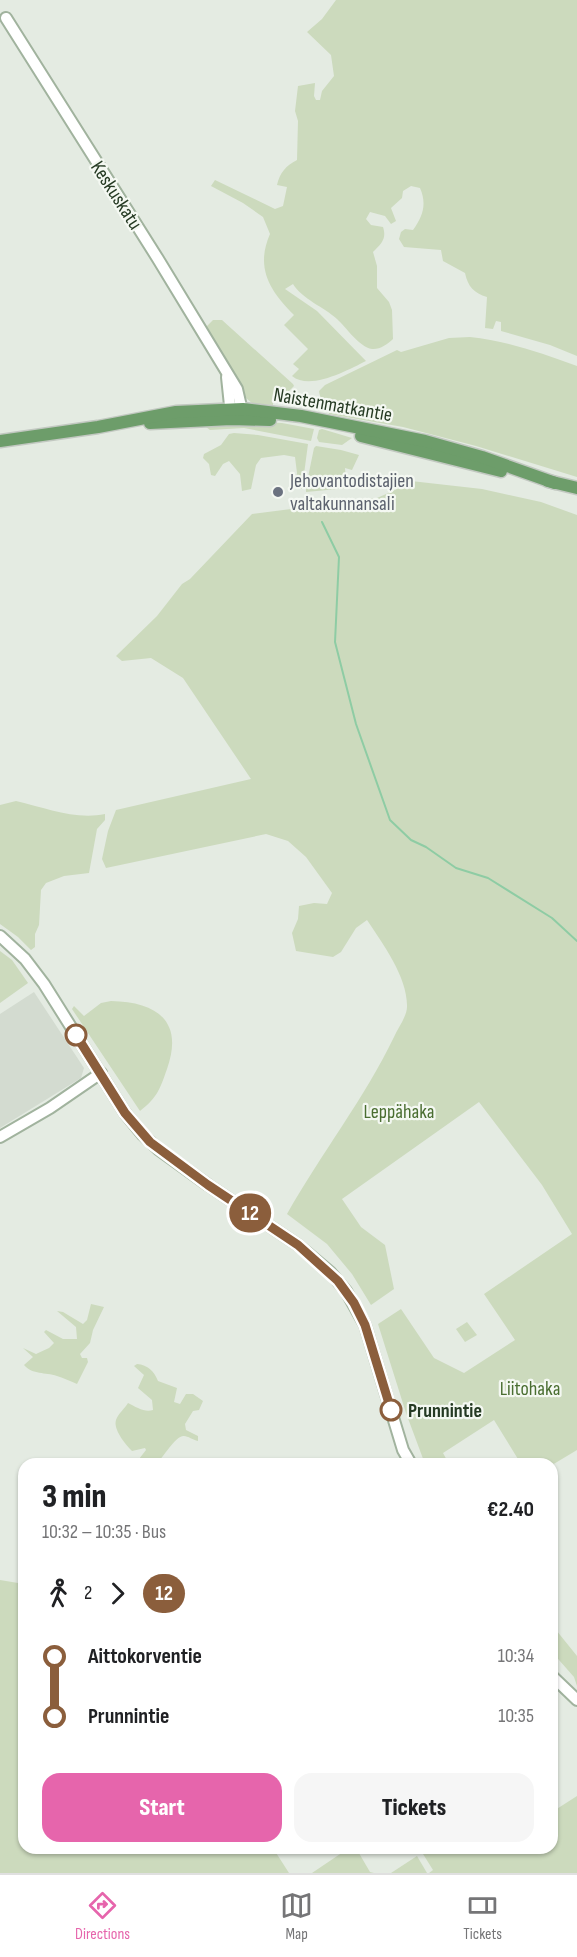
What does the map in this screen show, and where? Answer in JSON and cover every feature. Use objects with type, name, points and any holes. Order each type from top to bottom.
[{"type":"main road","name":"Keskuskatu","points":[[6,18],[237,389],[237,414]]},
{"type":"main road","name":"Naistenmatkantie","points":[[0,441],[98,427],[176,412],[237,414],[322,426],[577,488]]},
{"type":"main road","points":[[0,936],[25,959],[44,984],[125,1113],[143,1135],[158,1149],[208,1185],[298,1245],[320,1262],[342,1286],[365,1325],[403,1450],[408,1458]]},
{"type":"main road","points":[[0,1137],[50,1108],[101,1074]]},
{"type":"main road","points":[[558,1682],[577,1700]]},
{"type":"shaded area","points":[[34,992],[84,1068],[81,1078],[0,1128],[0,1014]]},
{"type":"green space","points":[[336,0],[577,0],[577,356],[550,345],[501,331],[501,322],[496,321],[493,329],[485,328],[487,297],[472,289],[465,273],[443,261],[441,250],[404,247],[399,239],[401,232],[405,229],[413,230],[421,215],[423,205],[420,188],[411,186],[403,191],[402,198],[391,208],[396,221],[391,224],[385,216],[370,212],[366,219],[371,225],[383,227],[384,231],[382,241],[373,252],[377,266],[377,288],[389,302],[392,310],[393,339],[378,349],[367,347],[337,319],[302,294],[293,284],[285,289],[317,311],[366,361],[329,378],[309,381],[292,376],[299,369],[293,364],[308,349],[284,325],[294,315],[278,297],[267,278],[264,258],[270,234],[263,217],[211,186],[215,180],[275,209],[283,206],[287,187],[277,185],[284,170],[297,160],[298,121],[295,111],[298,86],[315,83],[314,96],[316,100],[320,100],[322,91],[334,76],[331,55],[307,32],[322,19]]},
{"type":"green space","points":[[213,320],[222,320],[294,386],[281,399],[273,398],[273,405],[253,404],[246,398],[207,331],[207,326]]},
{"type":"green space","points":[[470,337],[537,352],[577,366],[577,477],[476,446],[403,427],[329,414],[320,396],[319,391],[325,385],[397,350],[401,352],[449,338]]},
{"type":"green space","points":[[261,422],[314,429],[311,441],[244,428],[210,430],[206,427],[206,425]]},
{"type":"green space","points":[[319,430],[352,438],[342,445],[319,442],[317,438]]},
{"type":"green space","points":[[229,434],[308,444],[302,489],[295,488],[297,473],[295,457],[284,455],[261,458],[256,465],[251,489],[242,491],[240,474],[229,461],[223,464],[215,476],[211,475],[209,464],[203,458],[204,454],[221,445]]},
{"type":"green space","points":[[316,446],[359,455],[352,470],[345,468],[346,481],[364,477],[373,479],[348,488],[306,492]]},
{"type":"green space","points":[[411,481],[482,489],[541,502],[577,515],[577,1450],[558,1461],[558,1458],[517,1458],[494,1420],[443,1453],[446,1458],[423,1458],[378,1324],[401,1309],[434,1358],[464,1373],[515,1340],[484,1294],[572,1234],[542,1185],[479,1102],[342,1199],[361,1227],[385,1245],[394,1289],[371,1305],[352,1274],[327,1244],[287,1214],[356,1104],[407,1011],[406,996],[399,973],[367,920],[356,928],[341,952],[333,957],[296,951],[292,933],[298,919],[299,906],[314,903],[327,904],[332,893],[306,857],[288,841],[266,834],[106,868],[102,859],[108,831],[116,810],[251,779],[183,678],[151,658],[122,661],[116,656],[157,616],[182,584],[190,579],[252,514],[377,498]]},
{"type":"green space","points":[[16,801],[72,814],[105,814],[105,820],[97,829],[89,873],[64,876],[46,883],[41,890],[39,925],[35,934],[35,947],[31,950],[0,924],[0,805]]},
{"type":"green space","points":[[0,951],[12,960],[28,983],[0,1003]]},
{"type":"green space","points":[[111,1001],[142,1005],[153,1010],[163,1017],[172,1038],[171,1052],[162,1082],[157,1093],[140,1111],[72,1009],[74,1006],[84,1016],[101,1003]]},
{"type":"green space","points":[[91,1304],[104,1307],[93,1330],[90,1343],[80,1354],[82,1358],[87,1358],[88,1362],[77,1384],[57,1376],[35,1372],[24,1365],[33,1357],[23,1348],[36,1354],[54,1343],[44,1332],[46,1330],[63,1339],[77,1339],[76,1327],[57,1311],[83,1324],[87,1320]]},
{"type":"green space","points":[[467,1322],[477,1335],[465,1342],[456,1329]]},
{"type":"green space","points":[[137,1364],[150,1369],[158,1381],[177,1388],[174,1402],[180,1404],[186,1394],[193,1394],[203,1401],[199,1410],[193,1411],[185,1424],[186,1430],[198,1436],[198,1441],[186,1436],[181,1437],[161,1458],[140,1458],[146,1450],[145,1448],[132,1451],[116,1428],[117,1418],[128,1403],[144,1410],[153,1410],[152,1400],[138,1388],[144,1375],[134,1366]]},
{"type":"green space","points":[[0,1580],[18,1583],[18,1854],[277,1854],[289,1873],[0,1873]]},
{"type":"green space","points":[[558,1632],[577,1656],[577,1686],[574,1677],[558,1659]]},
{"type":"green space","points":[[577,1796],[577,1873],[429,1873],[433,1870],[423,1854],[558,1854],[558,1808]]},
{"type":"green space","points":[[340,1854],[360,1854],[370,1872],[374,1873],[312,1873]]},
{"type":"green space","points":[[417,1856],[427,1873],[391,1873]]},
{"type":"waterway","points":[[322,522],[339,557],[335,642],[356,724],[390,820],[411,840],[426,847],[456,868],[488,878],[552,918],[577,941]]},
{"type":"bus line","name":"12","points":[[76,1035],[125,1113],[150,1142],[208,1185],[298,1245],[320,1262],[338,1281],[354,1303],[365,1325],[391,1410]]},
{"type":"place","name":"Jehovantodistajien valtakunnansali","points":[[278,492]]},
{"type":"place","name":"Prunnintie","points":[[391,1410]]},
{"type":"park label","name":"Leppähaka","points":[[399,1111]]},
{"type":"park label","name":"Liitohaka","points":[[530,1388]]}]
